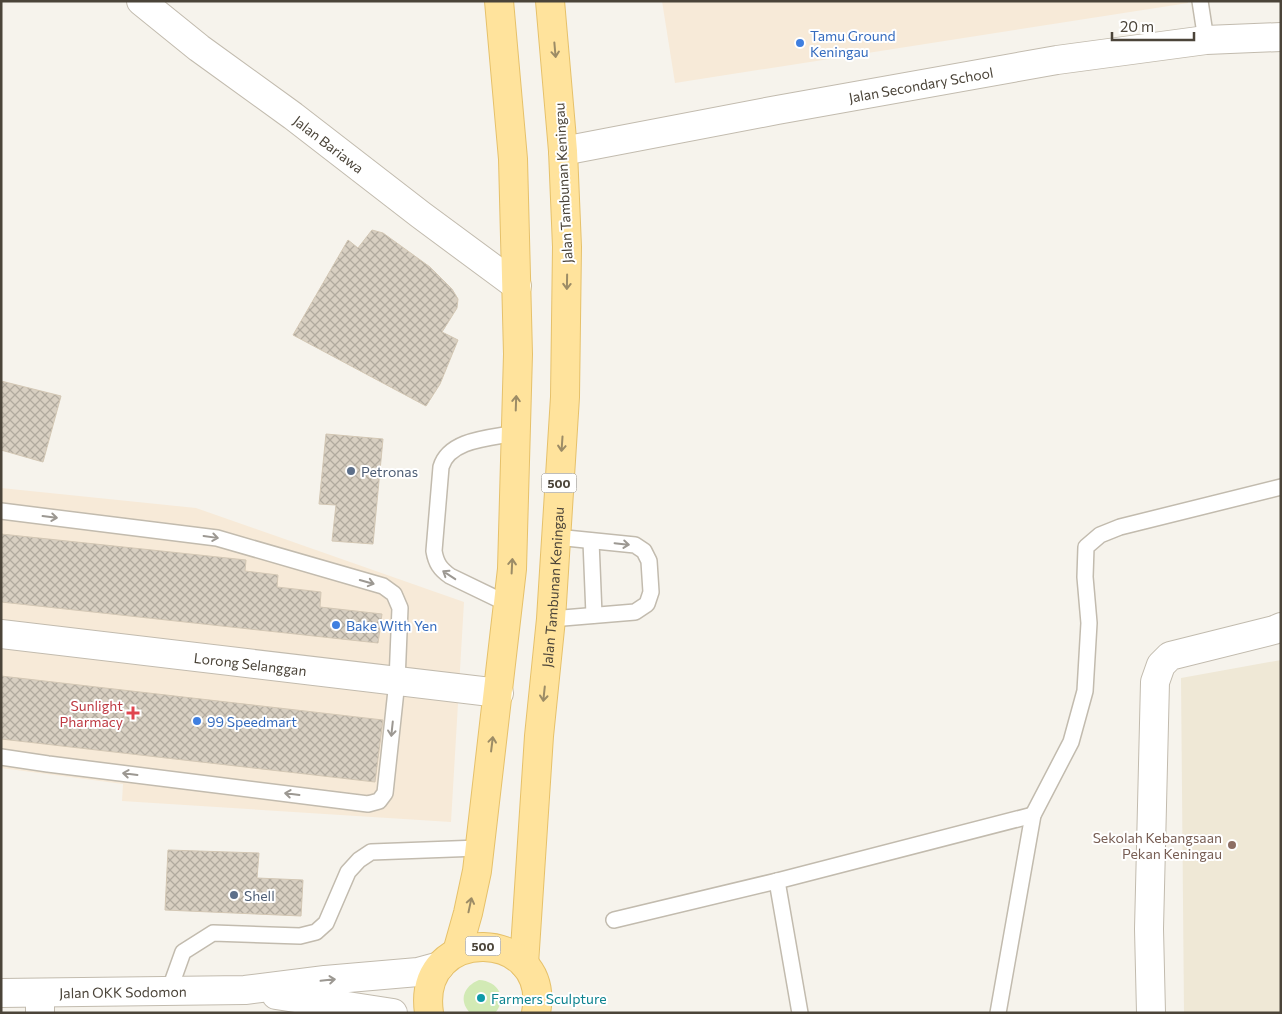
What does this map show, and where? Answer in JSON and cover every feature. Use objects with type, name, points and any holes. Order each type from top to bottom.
[{"type":"main road","name":"500","points":[[429,1013],[427,1000],[431,982],[448,959],[468,913],[477,871],[512,569],[518,354],[517,286],[514,159],[499,1]]},
{"type":"main road","name":"Jalan Tambunan Keningau","points":[[524,964],[539,736],[551,619],[565,388],[567,247],[564,150],[550,1]]},
{"type":"main road","name":"500","points":[[448,959],[470,947],[500,948],[513,954],[524,964],[533,978],[537,994],[536,1013]]},
{"type":"street","name":"Jalan Bariawa","points":[[141,1],[199,48],[293,116],[421,216],[517,286]]},
{"type":"street","name":"Jalan Secondary School","points":[[564,150],[1047,62],[1206,40],[1281,37]]},
{"type":"street","points":[[1151,1013],[1149,929],[1155,682],[1161,665],[1170,656],[1281,627]]},
{"type":"street","name":"Lorong Selanggan","points":[[1,634],[499,693]]},
{"type":"street","points":[[245,990],[325,980],[418,972],[448,959]]},
{"type":"street","points":[[245,990],[376,1012]]},
{"type":"street","name":"Jalan OKK Sodomon","points":[[1,993],[40,1003],[169,991],[245,990]]},
{"type":"lane","points":[[1200,1],[1206,40]]},
{"type":"lane","points":[[508,604],[441,570],[436,562],[434,552],[441,467],[444,459],[456,447],[464,444],[516,433]]},
{"type":"lane","points":[[998,1013],[1034,815],[1071,742],[1085,691],[1089,623],[1085,577],[1086,548],[1100,535],[1120,527],[1281,487]]},
{"type":"lane","points":[[1,511],[217,538],[383,586],[394,594],[400,608],[397,681],[385,793],[379,801],[368,804],[1,757]]},
{"type":"lane","points":[[551,619],[635,612],[646,604],[651,592],[649,562],[644,551],[635,545],[556,538]]},
{"type":"lane","points":[[591,541],[594,615]]},
{"type":"lane","points":[[614,920],[777,882],[1034,815]]},
{"type":"lane","points":[[169,991],[183,952],[213,933],[300,936],[316,932],[326,923],[348,872],[359,860],[371,852],[479,848]]},
{"type":"lane","points":[[777,882],[800,1013]]},
{"type":"shaded area","name":"Tamu Ground Keningau","points":[[662,1],[1188,1],[1188,3],[675,83]]},
{"type":"shaded area","points":[[1,488],[196,508],[464,602],[451,822],[122,801],[123,784],[1,768]]},
{"type":"shaded area","name":"Sekolah Kebangsaan Pekan Keningau","points":[[1281,660],[1281,1013],[1184,1013],[1181,678]]},
{"type":"green space","points":[[479,980],[491,983],[499,991],[501,1002],[495,1013],[470,1013],[466,1008],[464,994],[470,986]]},
{"type":"building","points":[[372,230],[383,233],[430,267],[452,289],[458,299],[457,308],[442,332],[458,340],[440,384],[426,406],[293,335],[348,240],[358,248]]},
{"type":"building","points":[[1,381],[61,396],[43,462],[1,450]]},
{"type":"building","name":"Petronas","points":[[326,434],[383,439],[373,544],[332,541],[336,505],[319,504]]},
{"type":"building","points":[[1,534],[246,560],[245,571],[278,575],[277,587],[321,592],[320,607],[382,614],[378,643],[1,602]]},
{"type":"building","points":[[1,676],[383,720],[375,782],[1,739]]},
{"type":"building","name":"Shell","points":[[168,850],[259,853],[257,878],[303,880],[301,916],[165,910]]},
{"type":"place","name":"Tamu Ground Keningau","points":[[800,43]]},
{"type":"place","name":"Petronas","points":[[351,471]]},
{"type":"place","name":"Bake With Yen","points":[[336,625]]},
{"type":"place","name":"Sunlight Pharmacy","points":[[133,713]]},
{"type":"place","name":"99 Speedmart","points":[[197,721]]},
{"type":"place","name":"Sekolah Kebangsaan Pekan Keningau","points":[[1232,845]]},
{"type":"place","name":"Shell","points":[[234,895]]},
{"type":"place","name":"Farmers Sculpture","points":[[481,998]]}]
